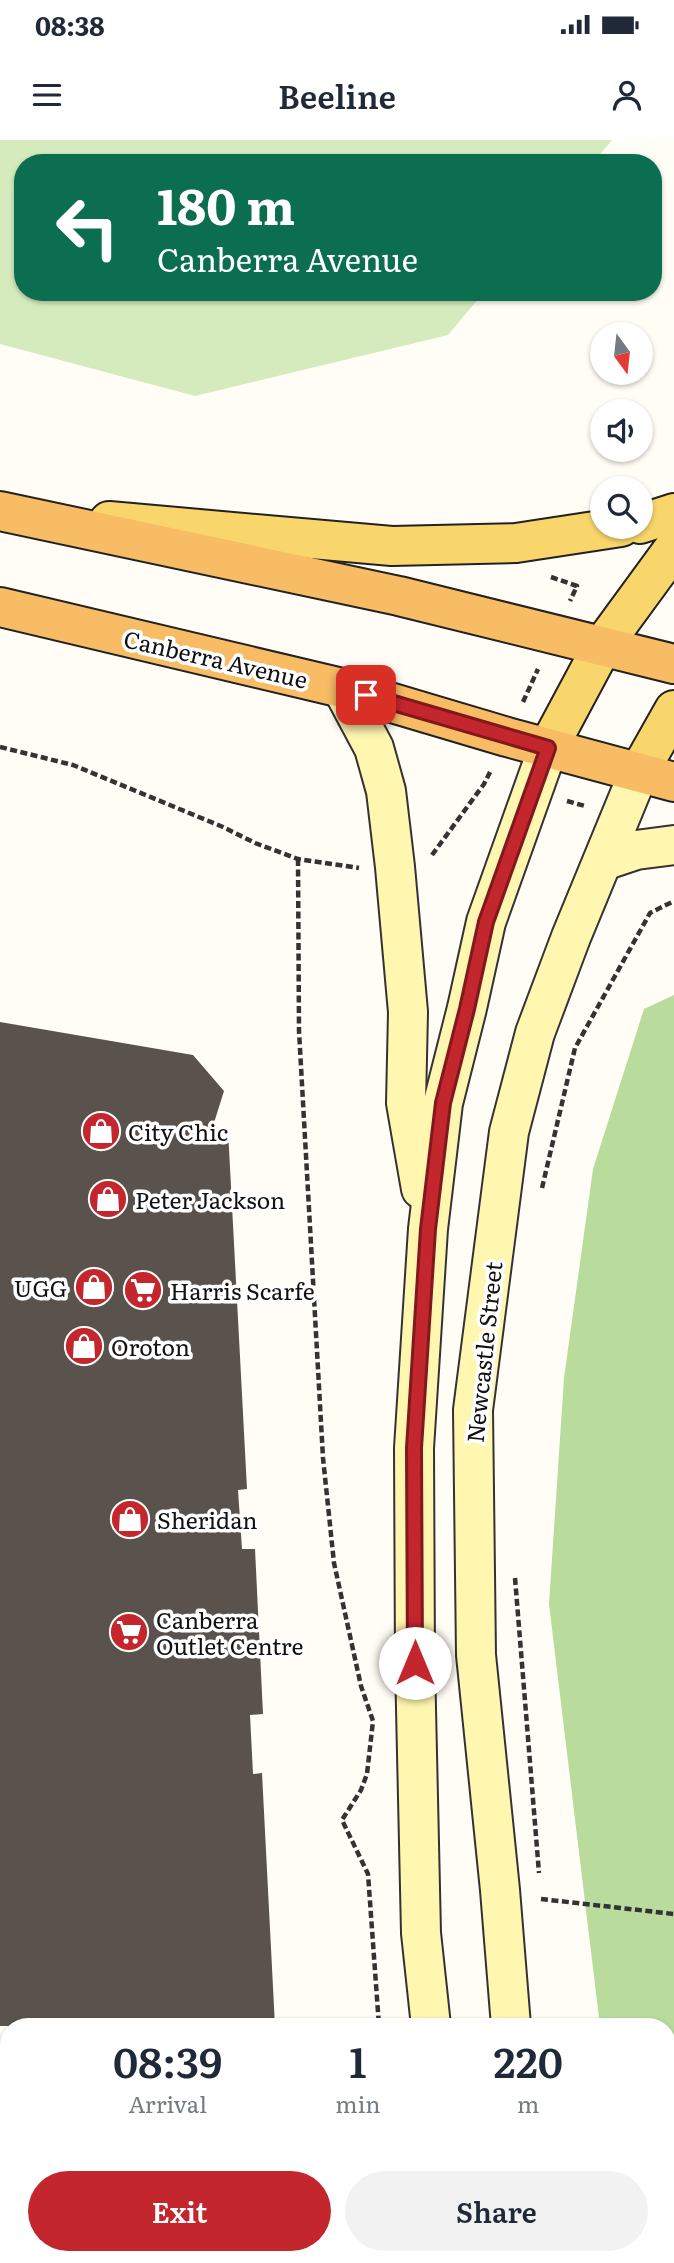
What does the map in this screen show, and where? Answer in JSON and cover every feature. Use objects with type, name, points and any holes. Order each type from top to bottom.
[{"type":"highway","points":[[3,512],[311,576],[674,664]]},
{"type":"highway","name":"Canberra Avenue","points":[[0,607],[342,688],[506,737],[656,777]]},
{"type":"main road","points":[[3,512],[392,546],[516,543],[590,532]]},
{"type":"main road","points":[[653,520],[674,513]]},
{"type":"main road","points":[[430,2018],[421,1933],[414,1448],[428,1229],[443,1103],[486,922],[548,748],[603,645],[674,548]]},
{"type":"main road","points":[[342,688],[374,748],[386,791],[408,1012],[406,1103],[428,1229]]},
{"type":"main road","name":"Newcastle Street","points":[[510,2018],[476,1655],[473,1410],[509,1132],[535,1033],[623,813],[656,777],[674,710]]},
{"type":"main road","points":[[603,861],[636,849],[674,845]]},
{"type":"path","points":[[430,856],[484,784],[577,586]]},
{"type":"path","points":[[0,747],[73,765],[298,859],[344,867]]},
{"type":"path","points":[[484,784],[623,813]]},
{"type":"path","points":[[298,859],[299,1031],[323,1458],[334,1563],[361,1686],[373,1721],[367,1773],[361,1790],[342,1820],[368,1874],[378,2018]]},
{"type":"path","points":[[540,1194],[575,1048],[650,913],[674,901]]},
{"type":"path","points":[[515,1573],[542,1912]]},
{"type":"path","points":[[541,1899],[674,1914]]},
{"type":"green space","points":[[0,140],[612,140],[600,154],[14,154],[14,301],[476,301],[448,335],[195,396],[0,344]]},
{"type":"green space","points":[[674,995],[674,2018],[599,2018],[549,1604],[564,1378],[593,1169],[644,1009]]},
{"type":"building","name":"Canberra Outlet Centre","points":[[0,1022],[193,1055],[224,1091],[213,1126],[228,1130],[247,1489],[238,1490],[242,1549],[255,1549],[263,1714],[250,1715],[253,1774],[262,1773],[275,2018],[0,2018]]},
{"type":"place","name":"City Chic","points":[[101,1131]]},
{"type":"place","name":"Peter Jackson","points":[[108,1199]]},
{"type":"place","name":"UGG","points":[[94,1287]]},
{"type":"place","name":"Harris Scarfe","points":[[143,1290]]},
{"type":"place","name":"Oroton","points":[[84,1346]]},
{"type":"place","name":"Sheridan","points":[[130,1519]]},
{"type":"place","name":"Canberra Outlet Centre","points":[[129,1632]]},
{"type":"route","points":[[366,695],[548,748],[486,922],[443,1103],[428,1229],[414,1448],[415,1663]]}]
